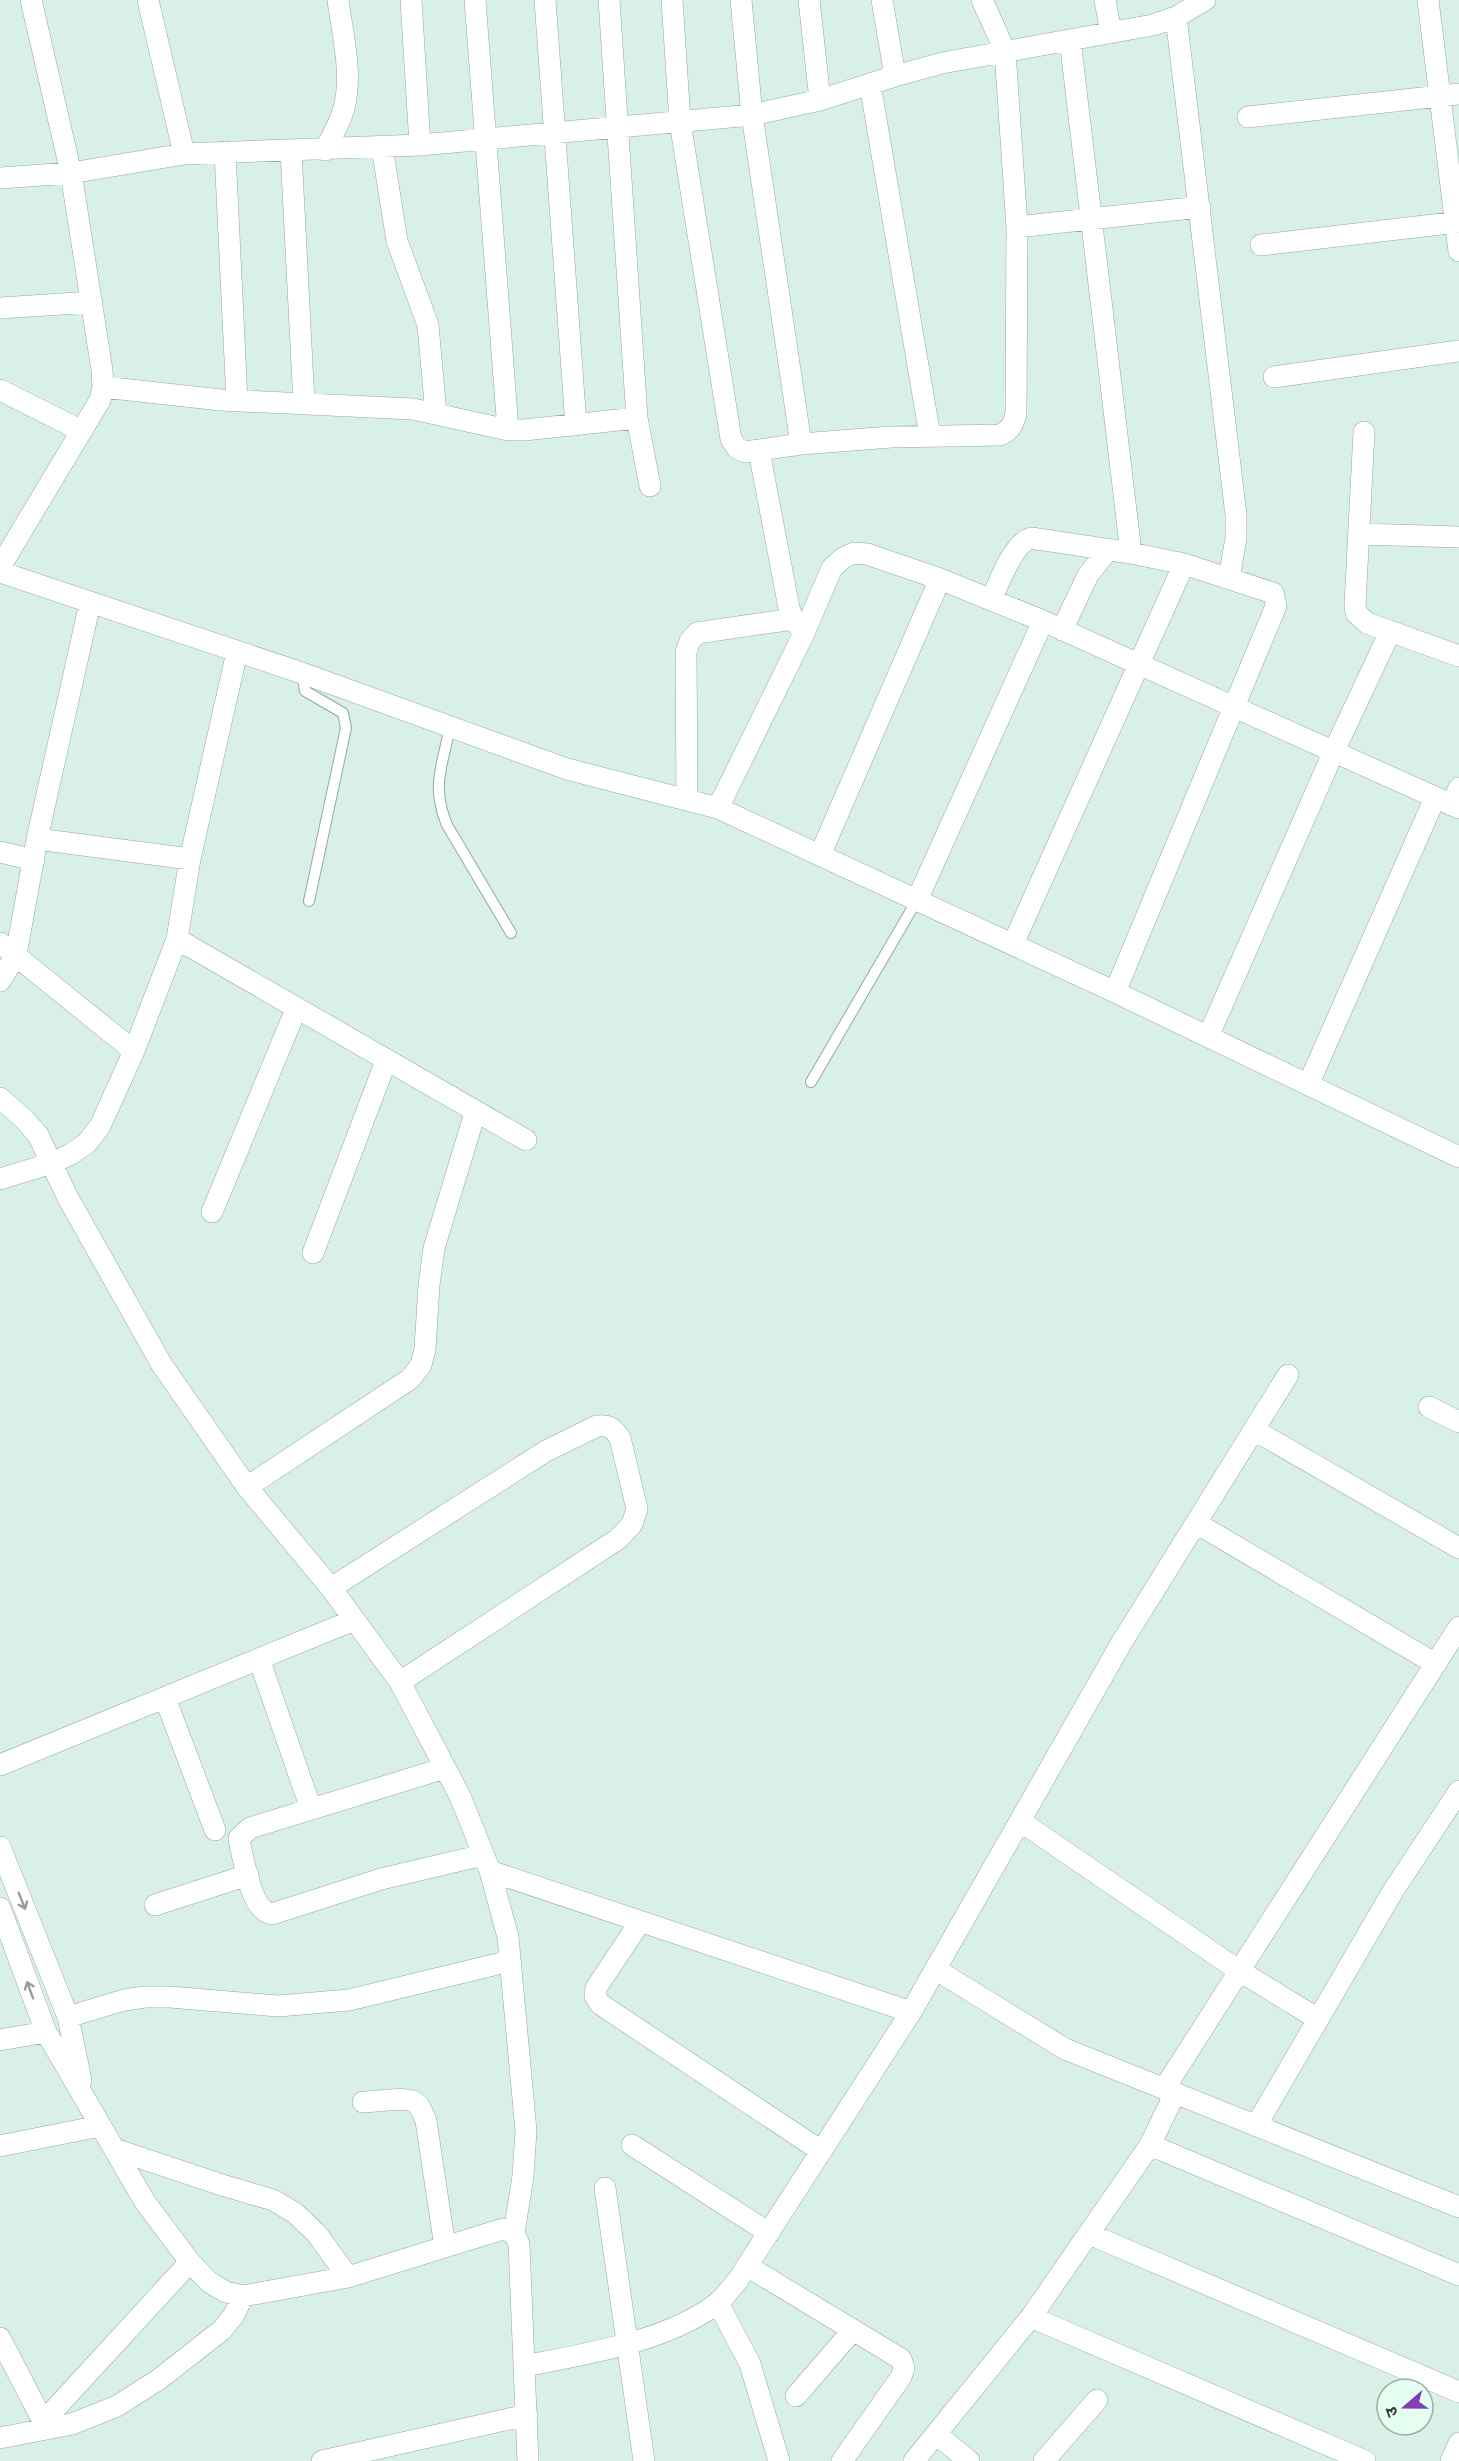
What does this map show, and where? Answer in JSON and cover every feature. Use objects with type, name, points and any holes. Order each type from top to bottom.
[{"type":"street","points":[[0,567],[82,431],[100,399],[103,387],[71,173],[31,0]]},
{"type":"street","points":[[148,0],[184,154]]},
{"type":"street","points":[[325,150],[342,113],[346,98],[346,68],[338,0]]},
{"type":"street","points":[[411,0],[420,145]]},
{"type":"street","points":[[475,0],[508,430]]},
{"type":"street","points":[[545,0],[576,425]]},
{"type":"street","points":[[609,0],[637,418],[650,486]]},
{"type":"street","points":[[672,0],[680,122],[731,439],[737,448],[745,452],[801,444],[930,436],[1000,435],[1008,432],[1014,424],[1016,414],[1017,227],[1005,51],[982,0]]},
{"type":"street","points":[[741,0],[752,115],[801,444]]},
{"type":"street","points":[[809,0],[820,100]]},
{"type":"street","points":[[882,0],[895,76]]},
{"type":"street","points":[[1105,0],[1111,33]]},
{"type":"street","points":[[0,178],[71,173],[184,154],[420,145],[752,115],[820,100],[895,76],[1005,51],[1153,26],[1176,17],[1205,0]]},
{"type":"street","points":[[1428,0],[1450,95],[1459,250]]},
{"type":"street","points":[[1176,17],[1236,515],[1236,538],[1229,578]]},
{"type":"street","points":[[1070,40],[1093,218],[1131,554]]},
{"type":"street","points":[[870,84],[930,436]]},
{"type":"street","points":[[1248,117],[1450,95]]},
{"type":"street","points":[[382,147],[397,241],[428,326],[436,414]]},
{"type":"street","points":[[291,151],[304,404]]},
{"type":"street","points":[[225,152],[237,401]]},
{"type":"street","points":[[1017,227],[1200,207]]},
{"type":"street","points":[[1262,245],[1457,222]]},
{"type":"street","points":[[0,308],[92,302]]},
{"type":"street","points":[[1274,377],[1459,351]]},
{"type":"street","points":[[103,387],[237,401],[413,409],[508,430],[637,418]]},
{"type":"street","points":[[4,399],[82,431]]},
{"type":"street","points":[[1364,432],[1356,613],[1367,623],[1459,656]]},
{"type":"street","points":[[759,451],[781,567],[799,626]]},
{"type":"street","points":[[1359,534],[1459,537]]},
{"type":"street","points":[[990,600],[1016,549],[1025,540],[1031,538],[1184,564],[1273,593],[1276,599],[1276,606],[1115,992]]},
{"type":"street","points":[[1062,630],[1088,575],[1108,550]]},
{"type":"street","points":[[718,808],[799,626],[832,568],[843,558],[854,553],[867,554],[940,579],[1043,621],[1334,751],[1451,800],[1308,1085]]},
{"type":"street","points":[[1012,944],[1184,564]]},
{"type":"street","points":[[0,573],[302,673],[567,769],[718,808],[1115,992],[1459,1157]]},
{"type":"street","points":[[820,855],[940,579]]},
{"type":"street","points":[[0,981],[34,860],[90,603]]},
{"type":"street","points":[[917,900],[1043,621]]},
{"type":"street","points":[[687,800],[686,652],[690,641],[697,633],[799,626]]},
{"type":"street","points":[[1208,1037],[1334,751],[1390,632]]},
{"type":"street","points":[[0,1179],[52,1163],[79,1148],[100,1126],[134,1051],[177,939],[190,859],[237,652]]},
{"type":"street","points":[[37,839],[190,859]]},
{"type":"street","points":[[0,852],[34,860]]},
{"type":"street","points":[[177,939],[475,1113],[526,1140]]},
{"type":"street","points":[[8,949],[134,1051]]},
{"type":"street","points":[[212,1212],[296,1009]]},
{"type":"street","points":[[313,1253],[386,1061]]},
{"type":"street","points":[[0,1098],[24,1119],[38,1136],[68,1198],[162,1365],[247,1487],[331,1588],[399,1682],[460,1796],[486,1863],[508,1937],[526,2131],[523,2176],[514,2233],[519,2244],[528,2461]]},
{"type":"street","points":[[247,1487],[410,1378],[421,1365],[425,1349],[434,1248],[475,1113]]},
{"type":"street","points":[[524,2366],[627,2345],[691,2319],[718,2303],[747,2266],[911,2012],[1122,1642],[1288,1375]]},
{"type":"street","points":[[1429,1407],[1459,1422]]},
{"type":"street","points":[[331,1588],[546,1451],[597,1426],[606,1425],[614,1429],[620,1438],[637,1509],[632,1524],[618,1539],[399,1682]]},
{"type":"street","points":[[1254,1430],[1459,1548]]},
{"type":"street","points":[[1196,1523],[1436,1664]]},
{"type":"street","points":[[0,1765],[354,1620]]},
{"type":"street","points":[[914,2461],[1032,2317],[1150,2145],[1169,2091],[1238,1970],[1459,1627]]},
{"type":"street","points":[[259,1659],[311,1809]]},
{"type":"street","points":[[165,1698],[214,1830]]},
{"type":"street","points":[[445,1768],[250,1828],[242,1833],[239,1838],[257,1905],[264,1913],[272,1914],[381,1879],[486,1863],[640,1922],[911,2012]]},
{"type":"street","points":[[1257,2124],[1393,1891],[1459,1791]]},
{"type":"street","points":[[1020,1821],[1238,1970],[1318,2019]]},
{"type":"street","points":[[0,1847],[68,2017],[84,2098]]},
{"type":"street","points":[[155,1905],[248,1875]]},
{"type":"street","points":[[0,1908],[46,2032],[145,2202],[190,2262],[209,2282],[226,2292],[243,2296],[348,2277],[503,2229],[514,2233]]},
{"type":"street","points":[[640,1922],[596,1988],[596,1996],[600,2004],[821,2151]]},
{"type":"street","points":[[68,2017],[124,2000],[145,1997],[170,1996],[278,2006],[349,2000],[510,1961]]},
{"type":"street","points":[[935,1970],[1065,2049],[1257,2124],[1459,2207]]},
{"type":"street","points":[[0,2040],[46,2032]]},
{"type":"street","points":[[363,2102],[406,2100],[415,2102],[421,2109],[426,2121],[445,2247]]},
{"type":"street","points":[[0,2146],[100,2126]]},
{"type":"street","points":[[632,2145],[768,2233]]},
{"type":"street","points":[[1150,2145],[1459,2275]]},
{"type":"street","points":[[114,2149],[222,2186],[273,2199],[295,2213],[317,2234],[348,2277]]},
{"type":"street","points":[[605,2188],[644,2461]]},
{"type":"street","points":[[1089,2234],[1459,2392]]},
{"type":"street","points":[[45,2425],[190,2262]]},
{"type":"street","points":[[747,2266],[901,2359],[904,2368],[901,2377],[842,2461]]},
{"type":"street","points":[[0,2438],[45,2425],[72,2424],[117,2406],[158,2380],[222,2330],[234,2315],[243,2296]]},
{"type":"street","points":[[718,2303],[750,2364],[779,2461]]},
{"type":"street","points":[[1032,2317],[1341,2456],[1365,2461]]},
{"type":"street","points":[[796,2396],[853,2330]]},
{"type":"street","points":[[0,2338],[45,2425]]},
{"type":"street","points":[[1044,2461],[1097,2400]]},
{"type":"street","points":[[322,2461],[527,2415]]},
{"type":"street","points":[[936,2434],[969,2461]]},
{"type":"street","points":[[1451,2461],[1459,2443]]},
{"type":"lane","points":[[302,673],[305,691],[343,713],[346,728],[309,901]]},
{"type":"lane","points":[[450,728],[437,789],[440,807],[447,825],[511,933]]},
{"type":"lane","points":[[811,1082],[917,900]]}]
